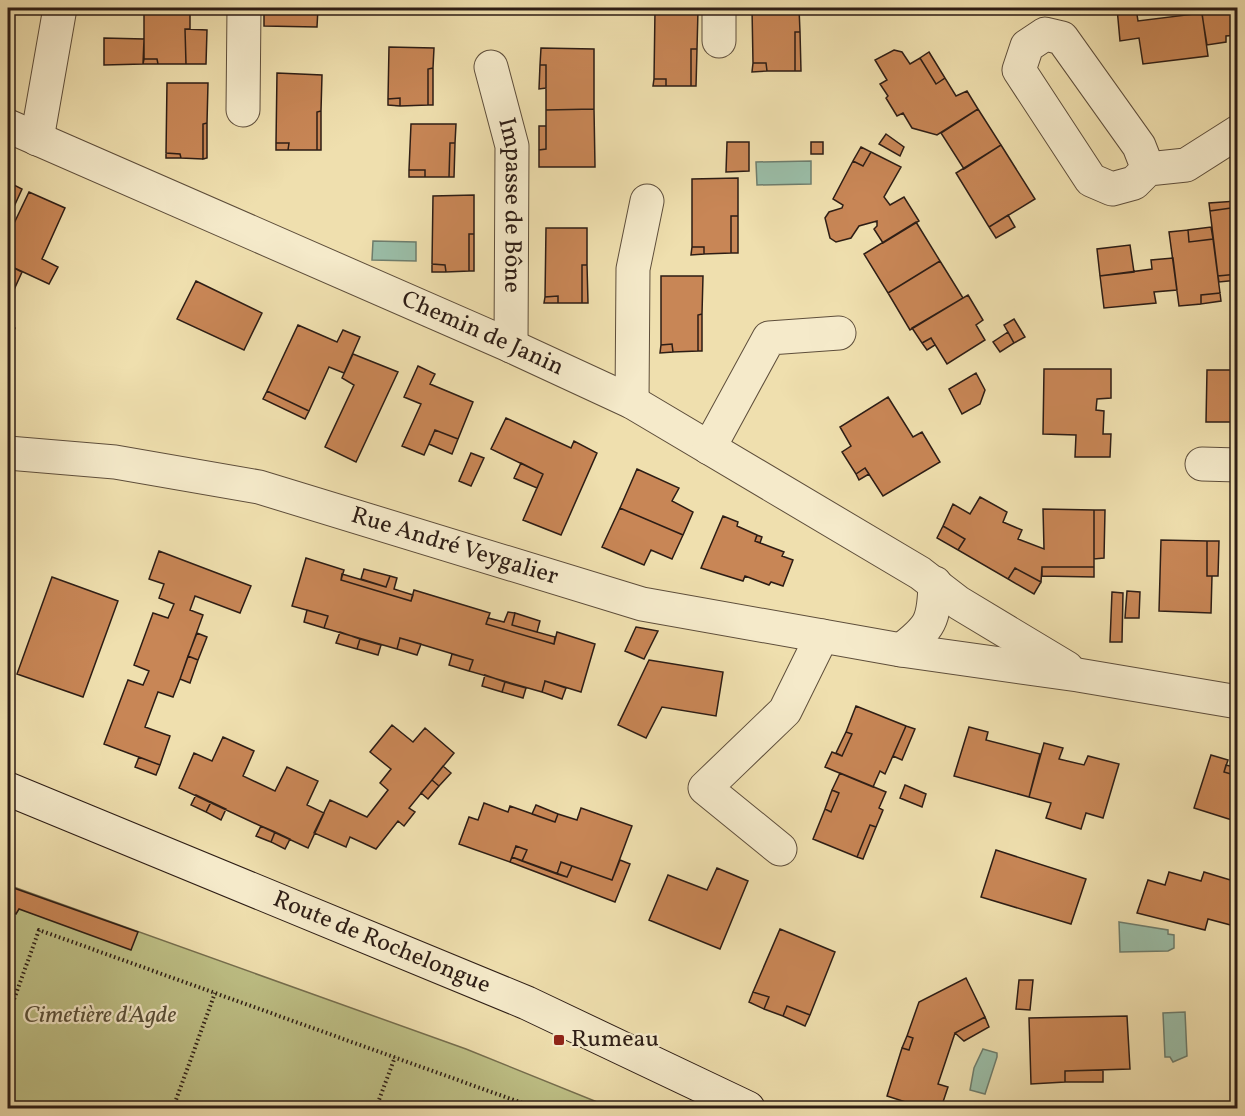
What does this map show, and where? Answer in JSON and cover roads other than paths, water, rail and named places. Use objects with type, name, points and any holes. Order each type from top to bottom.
[{"type":"street","points":[[37,139],[60,8]]},
{"type":"street","points":[[243,110],[244,8]]},
{"type":"street","points":[[719,8],[719,41]]},
{"type":"street","points":[[1148,169],[1139,146],[1062,38],[1045,34],[1027,46],[1019,70],[1091,180],[1112,189],[1134,183],[1148,169],[1186,165],[1238,132]]},
{"type":"street","name":"Impasse de Bône","points":[[491,67],[512,146],[511,346]]},
{"type":"street","name":"Chemin de Janin","points":[[8,126],[511,346],[632,402],[935,583],[959,603],[1078,675]]},
{"type":"street","points":[[632,402],[633,268],[647,201]]},
{"type":"street","points":[[709,448],[769,338],[839,333]]},
{"type":"street","name":"Rue André Veygalier","points":[[8,453],[115,462],[259,487],[642,604],[901,650]]},
{"type":"street","points":[[1202,464],[1238,465]]},
{"type":"street","points":[[901,650],[922,634],[934,612],[935,583]]},
{"type":"street","points":[[780,849],[705,788],[785,711],[822,636]]},
{"type":"street","name":"Chemin de Janin","points":[[901,650],[1078,675],[1238,702]]},
{"type":"street","name":"Route de Rochelongue","points":[[8,789],[527,1003],[748,1108]]},
{"type":"place","name":"Rumeau","points":[[559,1040]]},
{"type":"park label","name":"Cimetière d'Agde","points":[[100,1016]]}]
